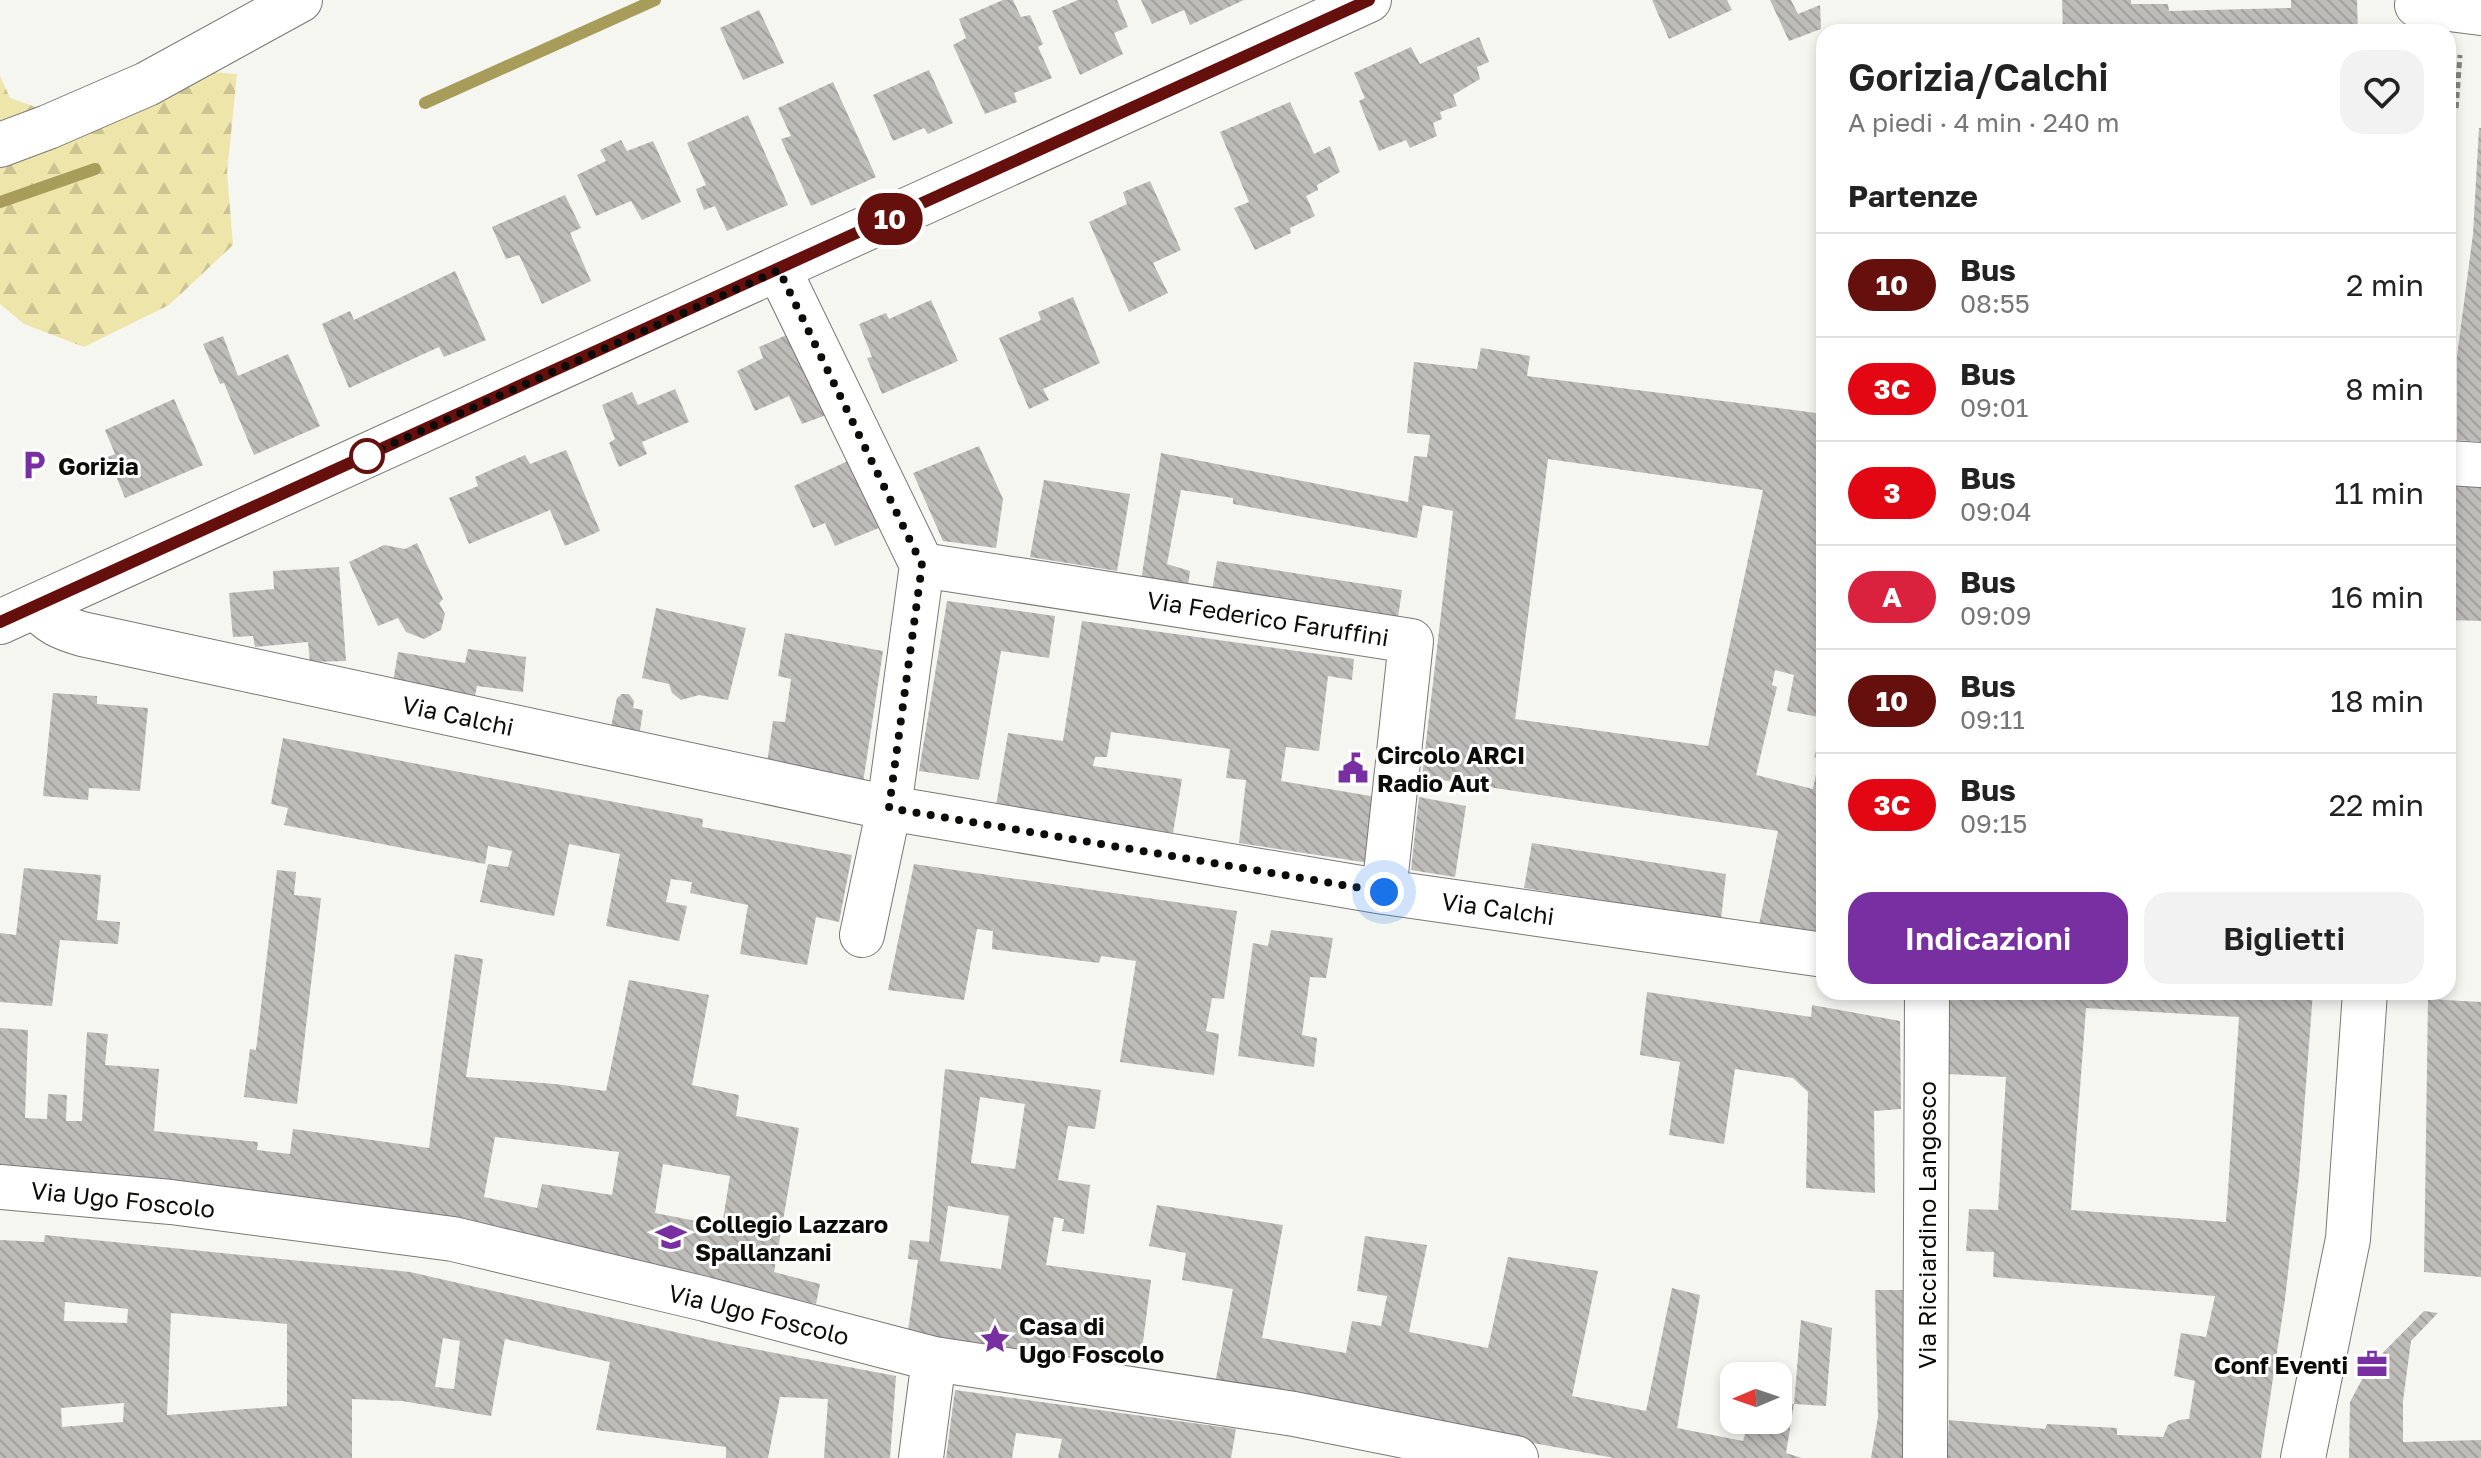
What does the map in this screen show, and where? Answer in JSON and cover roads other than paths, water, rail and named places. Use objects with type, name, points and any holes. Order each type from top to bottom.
[{"type":"street","points":[[0,145],[147,84],[300,0]]},
{"type":"street","points":[[18,614],[1369,0]]},
{"type":"street","points":[[2417,12],[2472,12]]},
{"type":"street","points":[[779,270],[922,565],[889,808],[862,935]]},
{"type":"street","points":[[2456,463],[2481,465]]},
{"type":"street","name":"Via Federico Faruffini","points":[[922,565],[1411,641],[1384,892]]},
{"type":"street","name":"Via Calchi","points":[[18,614],[47,620],[82,634],[889,808],[1384,892],[1816,954]]},
{"type":"street","name":"Via Ricciardino Langosco","points":[[1925,1458],[1927,1000]]},
{"type":"street","points":[[2303,1458],[2348,1239],[2364,1000]]},
{"type":"street","name":"Via Ugo Foscolo","points":[[0,1187],[171,1202],[453,1239],[705,1299],[934,1359],[1294,1414],[1516,1458]]},
{"type":"street","points":[[921,1458],[934,1359]]},
{"type":"waterway","points":[[425,103],[655,0]]},
{"type":"waterway","points":[[0,202],[95,169]]},
{"type":"place","name":"Gorizia","points":[[34,465]]},
{"type":"place","name":"Circolo ARCI Radio Aut","points":[[1353,768]]},
{"type":"place","name":"Collegio Lazzaro Spallanzani","points":[[671,1237]]},
{"type":"place","name":"Casa di Ugo Foscolo","points":[[995,1339]]},
{"type":"place","name":"Conf Eventi","points":[[2372,1364]]}]
